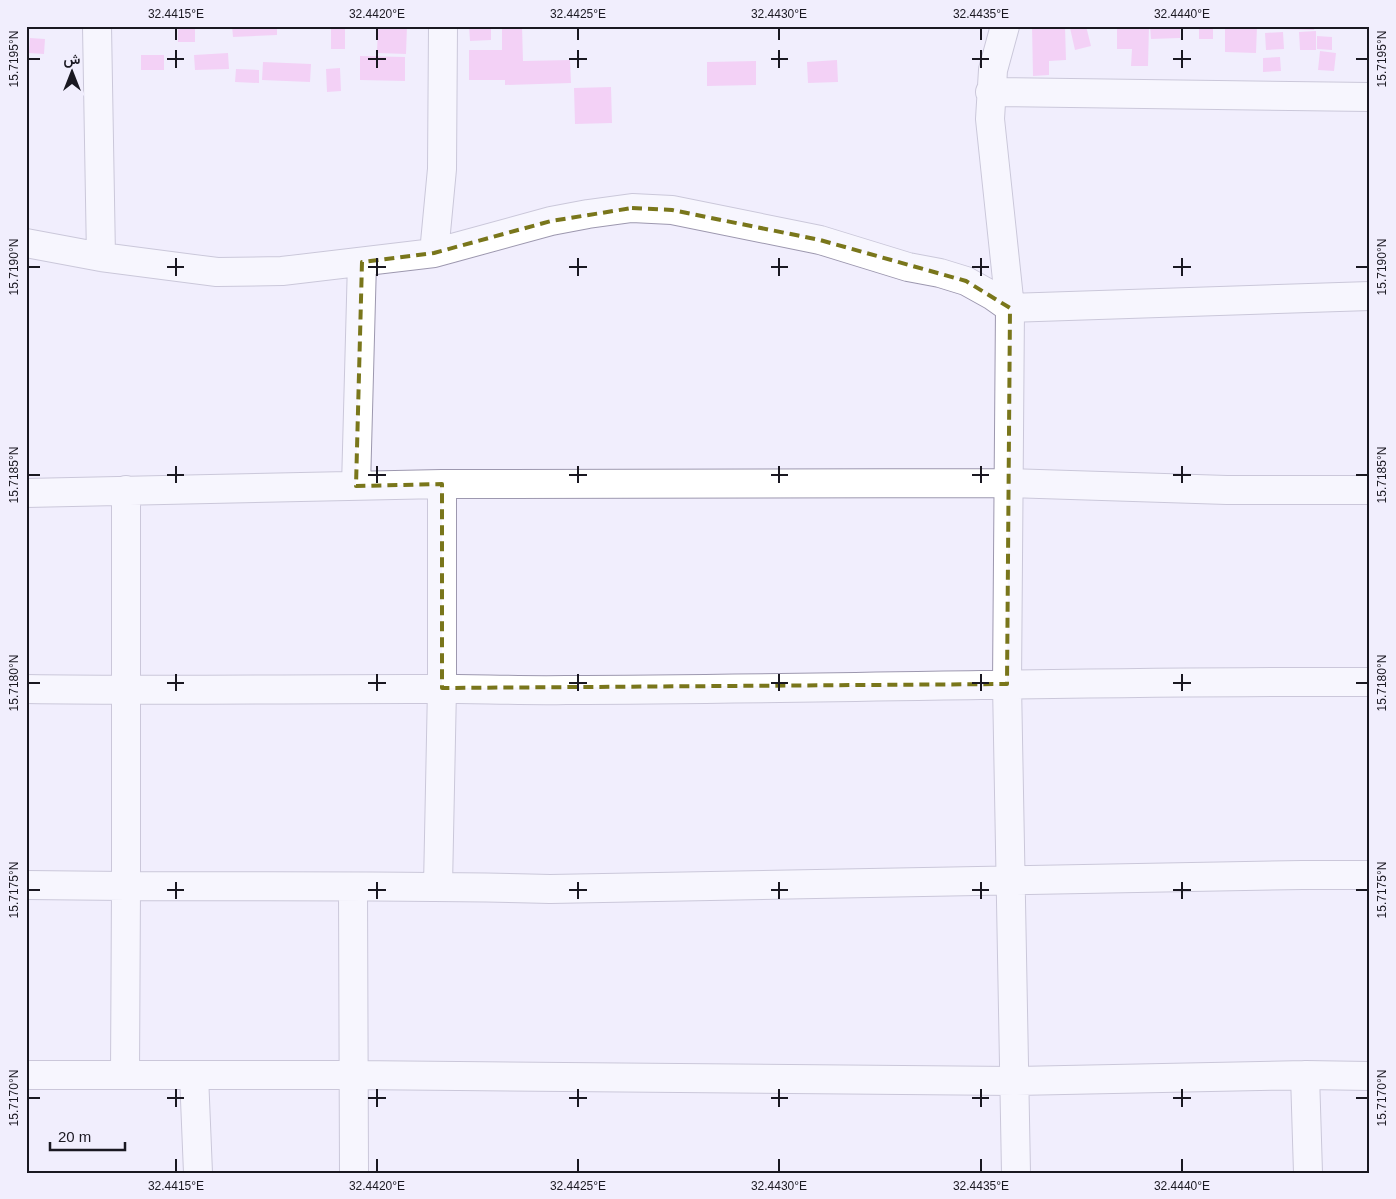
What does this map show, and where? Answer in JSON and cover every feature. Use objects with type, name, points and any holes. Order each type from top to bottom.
[{"type":"street","points":[[97,26],[101,257]]},
{"type":"street","points":[[434,253],[442,169],[443,26]]},
{"type":"street","points":[[1005,26],[993,70],[990,92],[990,119],[1010,308],[1007,684],[1016,1173]]},
{"type":"street","points":[[990,92],[1370,97]]},
{"type":"street","points":[[26,243],[101,257],[218,272],[282,271],[434,253],[551,221],[632,208],[672,210],[820,240],[908,267],[940,273],[966,281],[1010,308],[1370,296]]},
{"type":"street","points":[[356,486],[362,262]]},
{"type":"street","points":[[26,493],[442,484],[1008,483],[1227,490],[1370,490]]},
{"type":"street","points":[[438,886],[442,688],[442,484]]},
{"type":"street","points":[[125,1075],[126,490]]},
{"type":"street","points":[[26,689],[126,691],[442,688],[564,690],[1007,684],[1370,682]]},
{"type":"street","points":[[26,885],[438,886],[550,889],[1370,875]]},
{"type":"street","points":[[353,887],[354,1173]]},
{"type":"street","points":[[26,1075],[353,1075],[1014,1082],[1305,1075],[1370,1076]]},
{"type":"street","points":[[194,1075],[198,1173]]},
{"type":"street","points":[[1305,1075],[1308,1173]]},
{"type":"highlighted area","points":[[632,208],[672,210],[820,240],[966,281],[1010,308],[1007,684],[442,688],[442,484],[356,486],[362,262],[434,253],[551,221]]},
{"type":"building","points":[[178,26],[195,26],[195,42],[178,42]]},
{"type":"building","points":[[232,26],[277,26],[277,35],[233,37]]},
{"type":"building","points":[[280,26],[304,26],[304,28],[280,29]]},
{"type":"building","points":[[331,26],[345,26],[345,49],[331,49]]},
{"type":"building","points":[[378,26],[407,26],[406,54],[377,53]]},
{"type":"building","points":[[469,26],[491,26],[491,40],[470,41]]},
{"type":"building","points":[[502,26],[522,26],[523,61],[570,60],[571,83],[505,85],[505,80],[469,80],[469,50],[502,50]]},
{"type":"building","points":[[1032,26],[1065,26],[1066,60],[1049,61],[1049,75],[1033,76]]},
{"type":"building","points":[[1086,26],[1091,46],[1075,50],[1070,28]]},
{"type":"building","points":[[1117,26],[1149,26],[1148,66],[1131,66],[1132,49],[1117,49]]},
{"type":"building","points":[[1150,26],[1180,26],[1180,38],[1151,39]]},
{"type":"building","points":[[1199,26],[1213,26],[1213,39],[1199,39]]},
{"type":"building","points":[[1225,26],[1257,26],[1256,53],[1225,52]]},
{"type":"building","points":[[1282,26],[1315,26],[1314,30],[1282,29]]},
{"type":"building","points":[[1316,31],[1316,50],[1300,50],[1299,32]]},
{"type":"building","points":[[1283,32],[1284,49],[1266,50],[1265,33]]},
{"type":"building","points":[[1317,36],[1332,37],[1332,50],[1317,49]]},
{"type":"building","points":[[30,38],[45,39],[44,54],[29,53]]},
{"type":"building","points":[[1320,51],[1336,53],[1334,71],[1318,70]]},
{"type":"building","points":[[228,53],[229,69],[195,70],[194,55]]},
{"type":"building","points":[[141,55],[164,55],[164,70],[141,70]]},
{"type":"building","points":[[360,56],[405,57],[405,81],[360,80]]},
{"type":"building","points":[[1280,57],[1281,71],[1263,72],[1263,58]]},
{"type":"building","points":[[837,60],[838,82],[808,83],[807,62]]},
{"type":"building","points":[[756,61],[756,85],[707,86],[707,62]]},
{"type":"building","points":[[263,62],[311,64],[310,82],[262,80]]},
{"type":"building","points":[[340,68],[341,91],[327,92],[326,69]]},
{"type":"building","points":[[236,69],[259,70],[259,83],[235,82]]},
{"type":"building","points":[[611,87],[612,123],[575,124],[574,88]]}]
